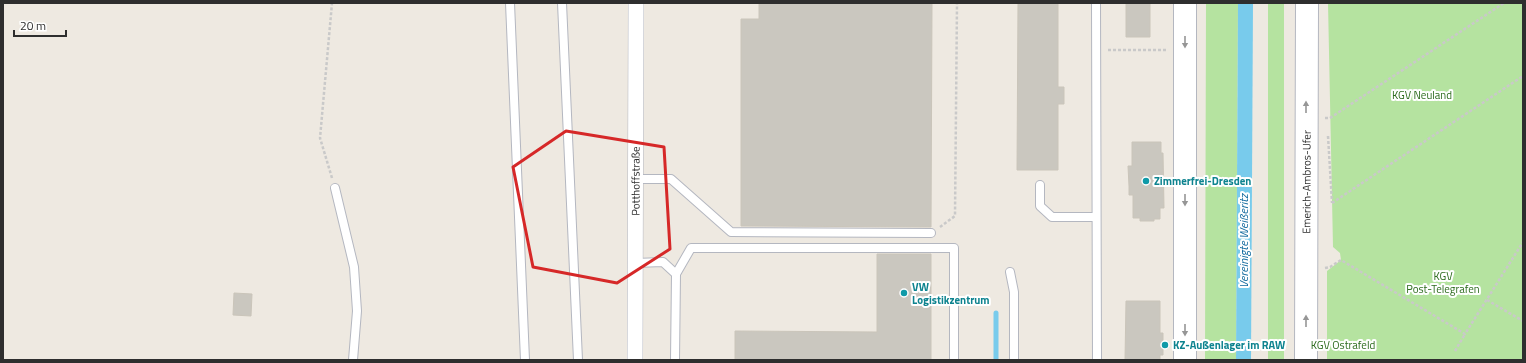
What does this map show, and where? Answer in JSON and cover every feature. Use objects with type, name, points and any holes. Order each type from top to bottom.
[{"type":"main road","points":[[1185,3],[1185,360]]},
{"type":"main road","name":"Emerich-Ambros-Ufer","points":[[1306,360],[1307,3]]},
{"type":"street","name":"Potthoffstraße","points":[[635,360],[636,3]]},
{"type":"lane","points":[[510,3],[525,360]]},
{"type":"lane","points":[[562,3],[578,360]]},
{"type":"lane","points":[[1096,3],[1097,360]]},
{"type":"lane","points":[[636,179],[671,179],[731,232],[932,233]]},
{"type":"lane","points":[[1040,185],[1040,206],[1052,217],[1096,217]]},
{"type":"lane","points":[[335,188],[354,267],[358,311],[353,360]]},
{"type":"lane","points":[[675,360],[676,274],[691,248],[954,248],[954,360]]},
{"type":"lane","points":[[635,263],[663,262],[676,274]]},
{"type":"lane","points":[[1010,272],[1014,292],[1014,360]]},
{"type":"path","points":[[332,3],[320,138],[335,188]]},
{"type":"path","points":[[932,233],[955,216],[957,3]]},
{"type":"path","points":[[1327,126],[1329,118],[1504,3]]},
{"type":"path","points":[[1096,50],[1185,50]]},
{"type":"path","points":[[1328,133],[1332,203],[1523,76]]},
{"type":"path","points":[[1455,351],[1523,242]]},
{"type":"path","points":[[1330,267],[1341,260],[1465,334]]},
{"type":"path","points":[[1487,300],[1523,321]]},
{"type":"highlighted area","points":[[566,131],[664,147],[670,249],[617,283],[533,267],[513,167]]},
{"type":"green space","points":[[1206,3],[1238,3],[1236,360],[1205,360]]},
{"type":"green space","points":[[1268,3],[1284,3],[1284,360],[1268,360]]},
{"type":"green space","points":[[1328,3],[1523,3],[1523,360],[1327,360],[1327,271],[1341,260],[1340,253],[1333,247]]},
{"type":"water","name":"Vereinigte Weißeritz","points":[[1238,3],[1253,3],[1251,360],[1236,360]]},
{"type":"building","points":[[759,3],[932,3],[931,227],[741,226],[741,19],[759,19]]},
{"type":"building","points":[[1018,3],[1058,3],[1058,87],[1064,87],[1064,104],[1058,104],[1058,170],[1017,170]]},
{"type":"building","points":[[1126,3],[1150,3],[1150,37],[1126,37]]},
{"type":"building","name":"Zimmerfrei-Dresden","points":[[1132,142],[1161,142],[1161,153],[1163,153],[1164,208],[1160,208],[1160,219],[1154,219],[1154,221],[1140,221],[1140,218],[1133,218],[1133,195],[1129,195],[1128,166],[1132,166]]},
{"type":"building","name":"VW Logistikzentrum","points":[[877,254],[931,254],[931,360],[735,360],[735,331],[877,332]]},
{"type":"building","points":[[234,293],[252,294],[251,316],[233,315]]},
{"type":"building","points":[[1126,301],[1160,301],[1160,333],[1163,333],[1163,355],[1160,355],[1160,360],[1125,360]]},
{"type":"waterway","points":[[996,313],[996,360]]},
{"type":"place","name":"Zimmerfrei-Dresden","points":[[1146,181]]},
{"type":"place","name":"VW Logistikzentrum","points":[[904,293]]},
{"type":"place","name":"KZ-Außenlager im RAW","points":[[1165,345]]},
{"type":"park label","name":"KGV Neuland","points":[[1422,95]]},
{"type":"park label","name":"KGV Post-Telegrafen","points":[[1443,282]]},
{"type":"park label","name":"KGV Ostrafeld","points":[[1343,345]]}]
